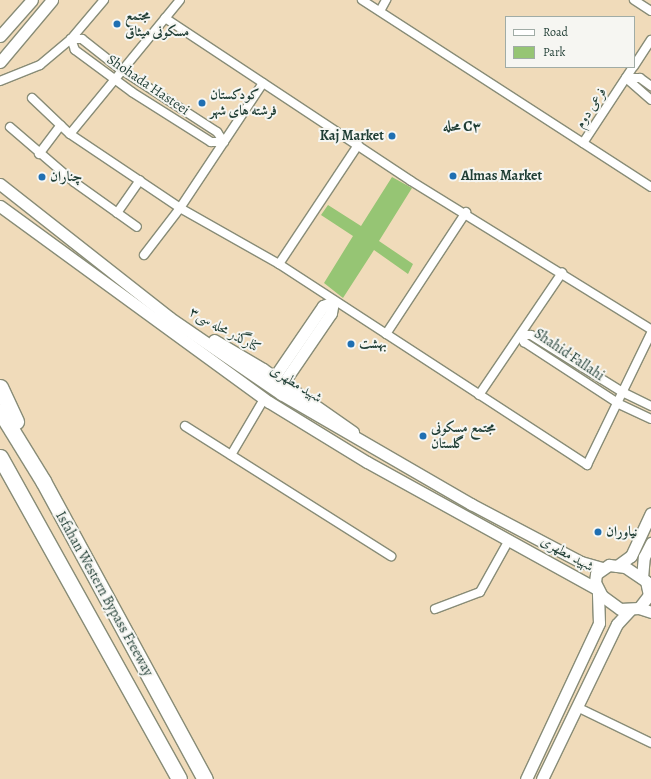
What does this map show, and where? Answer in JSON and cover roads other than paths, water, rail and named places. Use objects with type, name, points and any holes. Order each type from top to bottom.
[{"type":"highway","points":[[0,387],[43,481]]},
{"type":"highway","name":"Isfahan Western Bypass Freeway","points":[[0,411],[43,481],[205,779]]},
{"type":"highway","name":"Isfahan Western Bypass Freeway","points":[[0,458],[179,779]]},
{"type":"main road","points":[[0,36],[32,0]]},
{"type":"main road","points":[[0,62],[52,0]]},
{"type":"main road","name":"شهید مطهری","points":[[0,184],[170,318],[281,394],[360,442],[571,557],[602,568]]},
{"type":"main road","name":"شهید مطهری","points":[[0,206],[264,399],[367,462],[563,568],[597,590]]},
{"type":"main road","points":[[279,379],[288,367],[323,306],[333,302]]},
{"type":"main road","name":"کنارگذر محله سی۳","points":[[170,318],[279,379],[348,426],[360,442]]},
{"type":"main road","points":[[526,779],[599,623],[596,574],[602,568],[617,566],[631,556],[651,513]]},
{"type":"main road","points":[[642,578],[644,557],[651,543]]},
{"type":"main road","points":[[563,568],[571,563],[571,557]]},
{"type":"main road","points":[[542,779],[579,708],[617,624],[647,600],[650,589],[642,578],[617,566]]},
{"type":"main road","points":[[597,590],[610,604],[651,612]]},
{"type":"street","points":[[0,81],[40,65],[71,39],[104,0]]},
{"type":"street","points":[[70,134],[120,69],[180,0]]},
{"type":"street","points":[[362,0],[651,187]]},
{"type":"street","points":[[380,11],[386,0]]},
{"type":"street","points":[[634,0],[651,11]]},
{"type":"street","points":[[165,18],[358,145],[651,329]]},
{"type":"street","name":"Shohada Hasteei","points":[[71,39],[82,39],[120,69],[217,132],[224,142],[211,142],[113,78],[75,50],[71,39]]},
{"type":"street","name":"فرعی دوم","points":[[635,64],[651,40]]},
{"type":"street","name":"فرعی دوم","points":[[583,143],[633,68]]},
{"type":"street","points":[[626,78],[640,78],[651,86]]},
{"type":"street","points":[[626,78],[651,100]]},
{"type":"street","points":[[144,255],[180,208],[263,83]]},
{"type":"street","points":[[32,98],[70,134],[180,208],[279,264],[333,302],[386,334],[587,464],[619,404],[651,333]]},
{"type":"street","points":[[39,154],[61,125]]},
{"type":"street","points":[[10,127],[39,154],[137,227]]},
{"type":"street","points":[[279,264],[358,145]]},
{"type":"street","points":[[118,213],[140,180]]},
{"type":"street","points":[[386,334],[466,212]]},
{"type":"street","points":[[479,395],[562,273]]},
{"type":"street","name":"Shahid Fallahi","points":[[651,406],[624,393],[531,336],[521,335],[524,342],[619,404],[651,419]]},
{"type":"street","points":[[231,455],[264,399]]},
{"type":"street","points":[[185,426],[391,556]]},
{"type":"street","points":[[435,609],[480,592],[509,540]]},
{"type":"street","points":[[579,708],[651,743]]},
{"type":"place","name":"مجتمع مسکونی میثاق","points":[[117,24]]},
{"type":"place","name":"کودکستان فرشته های شهر","points":[[202,103]]},
{"type":"place","name":"Kaj Market","points":[[392,136]]},
{"type":"place","name":"Almas Market","points":[[453,176]]},
{"type":"place","name":"چناران","points":[[42,177]]},
{"type":"place","name":"بهشت","points":[[351,344]]},
{"type":"place","name":"مجتمع مسکونی گلستان","points":[[423,436]]},
{"type":"place","name":"نیاوران","points":[[598,532]]},
{"type":"district","name":"محله C۳","points":[[462,127]]}]
